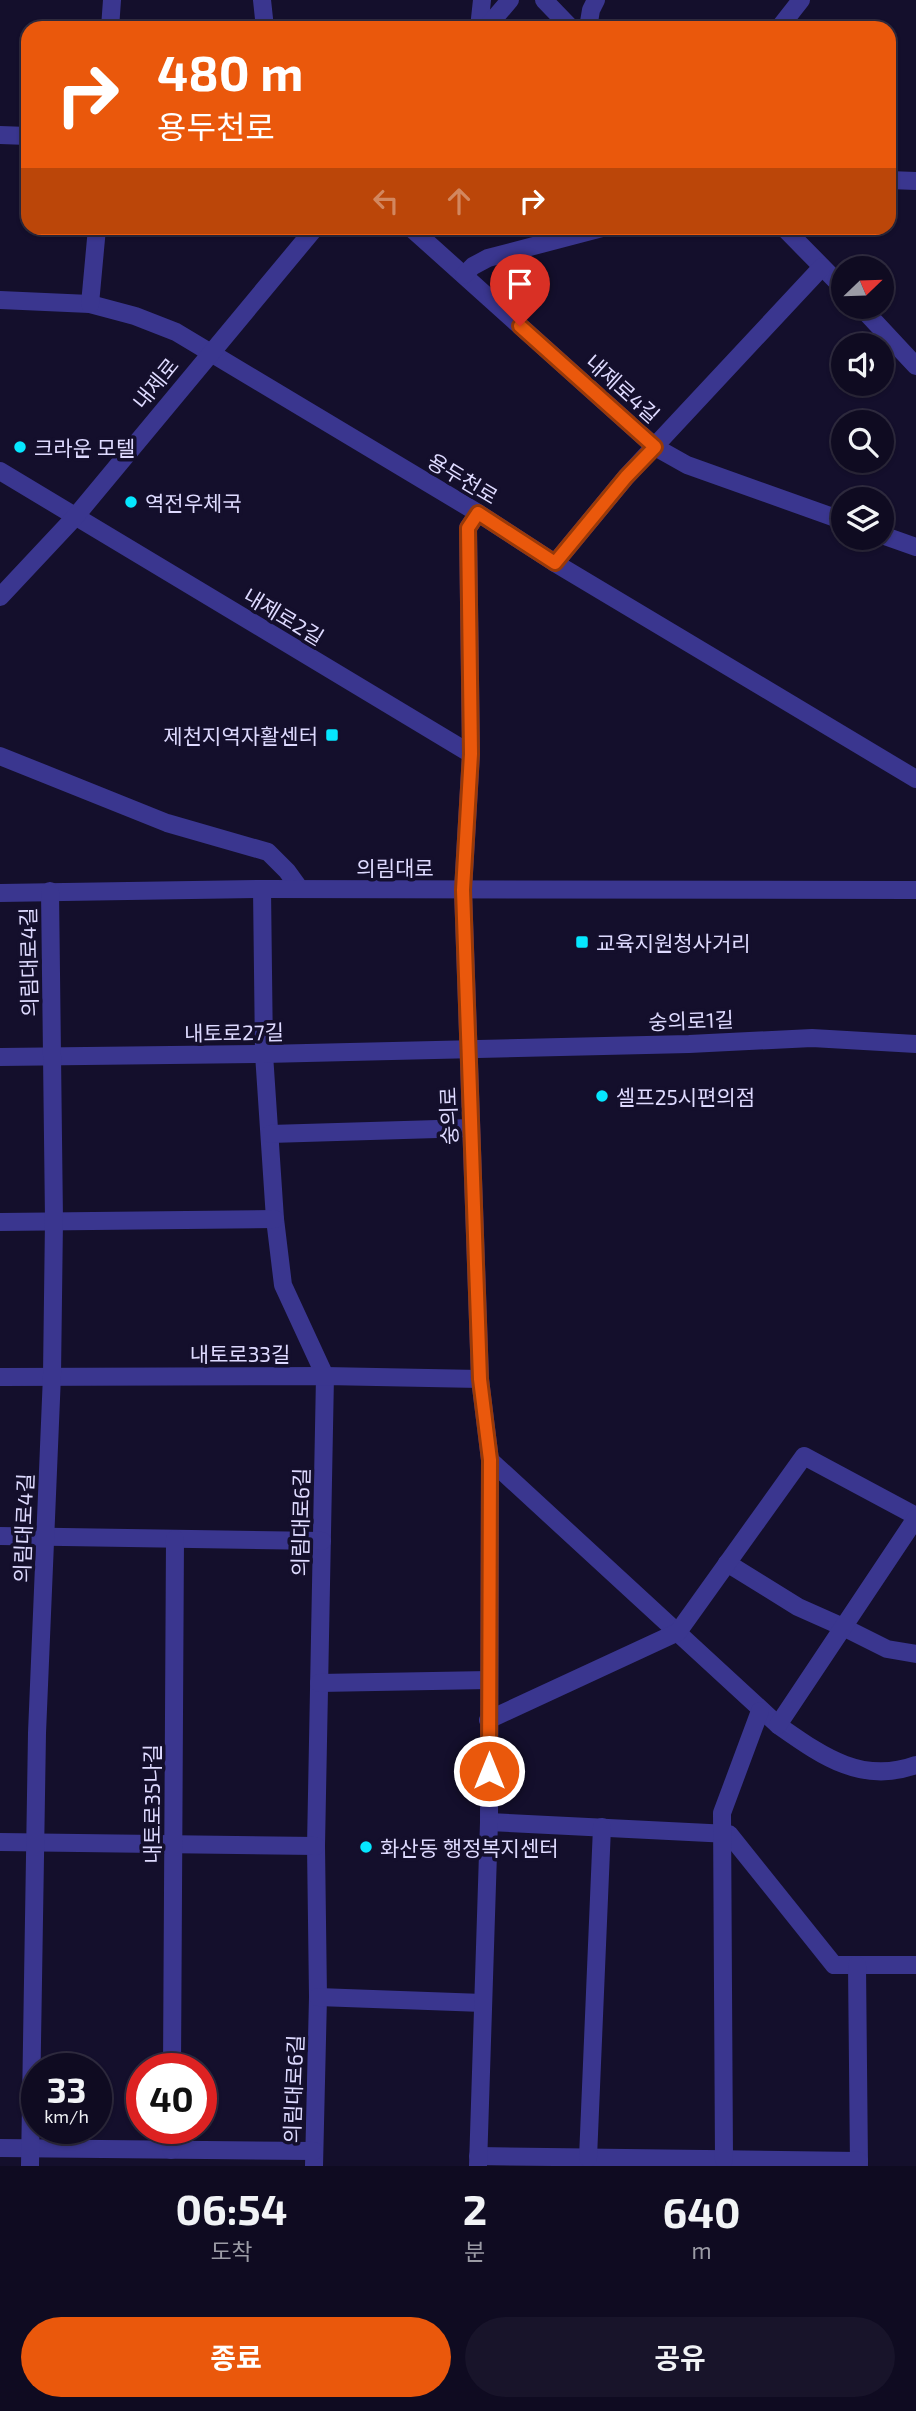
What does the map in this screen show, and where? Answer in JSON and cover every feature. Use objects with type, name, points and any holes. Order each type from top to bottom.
[{"type":"street","points":[[110,21],[112,0]]},
{"type":"street","points":[[262,0],[264,21]]},
{"type":"street","points":[[480,21],[482,0]]},
{"type":"street","points":[[492,21],[510,0]]},
{"type":"street","points":[[544,0],[565,21]]},
{"type":"street","points":[[589,21],[596,0]]},
{"type":"street","points":[[784,21],[801,0]]},
{"type":"street","points":[[0,135],[21,136]]},
{"type":"street","points":[[896,180],[916,181]]},
{"type":"street","points":[[90,304],[96,235]]},
{"type":"street","name":"내제로","points":[[0,597],[75,517],[309,235]]},
{"type":"street","name":"내제로4길","points":[[419,235],[655,447],[687,465],[831,516]]},
{"type":"street","points":[[464,275],[473,266],[488,258],[576,235]]},
{"type":"street","points":[[791,235],[831,276]]},
{"type":"street","points":[[555,563],[626,477],[822,267]]},
{"type":"street","name":"용두천로","points":[[0,300],[90,304],[135,316],[176,332],[916,779]]},
{"type":"street","points":[[872,319],[916,366]]},
{"type":"street","name":"내제로2길","points":[[0,471],[471,754]]},
{"type":"street","name":"숭의로","points":[[478,513],[468,528],[471,754],[463,890],[480,1379],[490,1460],[489,1822],[478,2161]]},
{"type":"street","points":[[894,539],[916,547]]},
{"type":"street","points":[[0,755],[167,822],[268,852],[300,889]]},
{"type":"street","name":"의림대로","points":[[0,892],[262,889],[916,890]]},
{"type":"street","name":"의림대로6길","points":[[262,889],[264,1054],[282,1286],[325,1376],[316,1846],[318,1997],[314,2159]]},
{"type":"street","name":"의림대로4길","points":[[30,2157],[35,1843],[52,1375],[54,1220],[50,891]]},
{"type":"street","name":"숭의로1길","points":[[468,1048],[689,1044],[812,1038],[916,1044]]},
{"type":"street","name":"내토로27길","points":[[0,1057],[468,1048]]},
{"type":"street","points":[[270,1133],[471,1128]]},
{"type":"street","points":[[0,1222],[275,1219]]},
{"type":"street","name":"내토로33길","points":[[0,1377],[325,1376],[480,1379]]},
{"type":"street","points":[[488,1720],[678,1632],[804,1456],[916,1517],[778,1725]]},
{"type":"street","points":[[490,1460],[778,1725],[825,1758],[849,1766],[875,1772],[916,1765]]},
{"type":"street","points":[[0,1536],[322,1541]]},
{"type":"street","name":"내토로35나길","points":[[172,2053],[175,1539]]},
{"type":"street","points":[[727,1563],[798,1608],[887,1649],[916,1654]]},
{"type":"street","points":[[319,1683],[489,1680]]},
{"type":"street","points":[[724,2160],[722,1813],[760,1711]]},
{"type":"street","points":[[489,1822],[729,1834],[834,1965],[916,1965]]},
{"type":"street","points":[[588,2158],[602,1827]]},
{"type":"street","points":[[0,1842],[316,1846]]},
{"type":"street","points":[[478,2161],[588,2158],[859,2164],[857,1965]]},
{"type":"street","points":[[318,1997],[483,2003]]},
{"type":"street","points":[[171,2144],[171,2150]]},
{"type":"street","points":[[0,2148],[30,2157],[171,2150],[314,2159]]},
{"type":"place","name":"크라운 모텔","points":[[20,447]]},
{"type":"place","name":"역전우체국","points":[[131,502]]},
{"type":"place","name":"제천지역자활센터","points":[[332,735]]},
{"type":"place","name":"교육지원청사거리","points":[[582,942]]},
{"type":"place","name":"셀프25시편의점","points":[[602,1096]]},
{"type":"place","name":"화산동 행정복지센터","points":[[366,1847]]},
{"type":"route","points":[[489,1771],[490,1460],[480,1379],[463,890],[471,754],[468,528],[478,513],[555,563],[626,477],[655,447],[520,326]]}]
